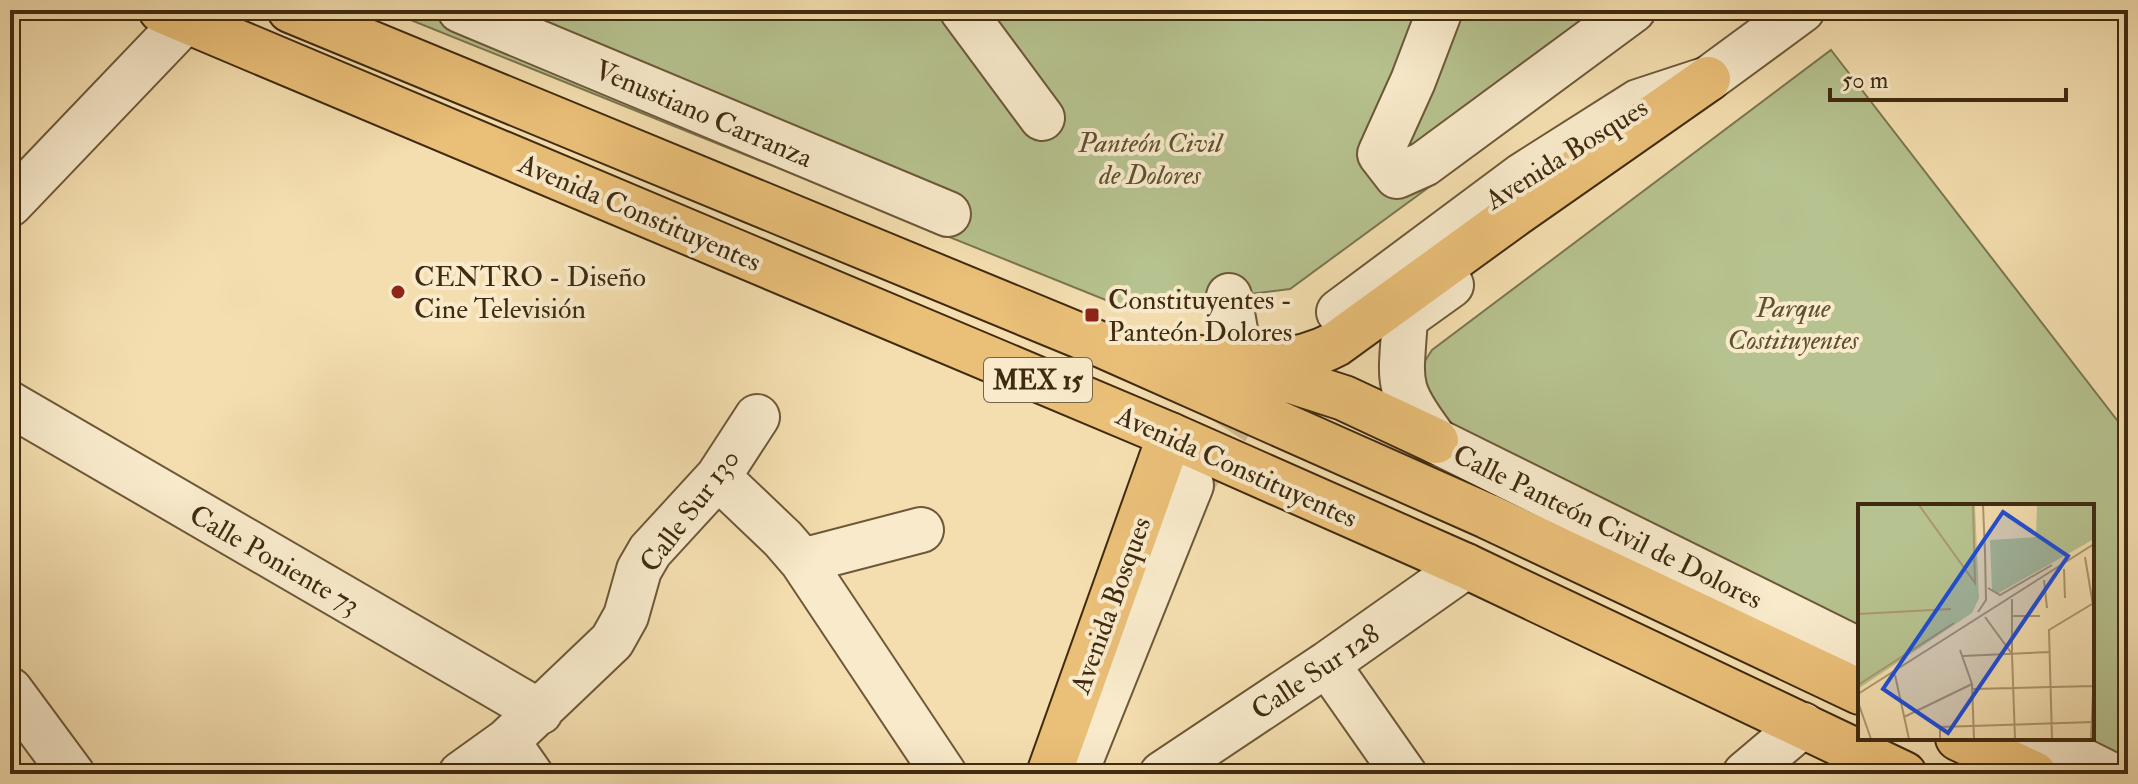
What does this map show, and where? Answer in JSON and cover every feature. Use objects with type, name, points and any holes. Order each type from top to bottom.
[{"type":"main road","name":"Avenida Constituyentes","points":[[290,10],[1095,342],[1239,385],[1383,470],[1858,691]]},
{"type":"main road","name":"Avenida Constituyentes","points":[[174,15],[1170,435],[1466,566],[1904,774]]},
{"type":"main road","points":[[1239,385],[1336,344],[1708,79]]},
{"type":"main road","points":[[1383,470],[1363,442],[1344,398],[1345,383],[1355,357],[1405,318]]},
{"type":"main road","points":[[1239,385],[1344,398],[1436,441]]},
{"type":"main road","name":"Avenida Bosques","points":[[1049,774],[1170,435]]},
{"type":"main road","points":[[1962,740],[2034,774]]},
{"type":"street","name":"Venustiano Carranza","points":[[460,10],[948,214]]},
{"type":"street","points":[[962,10],[1042,118]]},
{"type":"street","points":[[1440,10],[1380,154],[1397,176],[1424,164],[1633,10]]},
{"type":"street","name":"Avenida Bosques","points":[[1339,312],[1523,175],[1638,102],[1708,79],[1802,10]]},
{"type":"street","points":[[10,204],[174,15]]},
{"type":"street","points":[[1405,318],[1611,172],[1665,128],[1708,79]]},
{"type":"street","points":[[1229,296],[1239,385]]},
{"type":"street","name":"Calle Panteón Civil de Dolores","points":[[1405,318],[1403,392],[1412,410],[1436,441],[1858,650]]},
{"type":"street","name":"Calle Poniente 73","points":[[10,404],[540,712]]},
{"type":"street","name":"Calle Sur 130","points":[[461,774],[519,758],[540,712],[612,641],[626,616],[639,570],[650,551],[718,477],[757,417]]},
{"type":"street","points":[[718,477],[802,561],[944,774]]},
{"type":"street","points":[[1075,774],[1191,485]]},
{"type":"street","points":[[802,561],[921,530]]},
{"type":"street","name":"Calle Sur 128","points":[[1162,774],[1466,566]]},
{"type":"street","points":[[1327,664],[1404,774]]},
{"type":"street","points":[[10,690],[72,774]]},
{"type":"street","points":[[1745,774],[1803,725]]},
{"type":"street","points":[[2041,740],[2109,774]]},
{"type":"green space","name":"Panteón Civil de Dolores","points":[[386,10],[1662,10],[1290,289],[1128,309]]},
{"type":"green space","name":"Parque Costituyentes","points":[[1831,50],[2117,420],[2128,414],[2128,761],[2086,740],[2094,740],[2094,504],[1858,504],[1858,627],[1426,412],[1416,375],[1432,350]]},
{"type":"tunnel","points":[[1191,485],[1230,424],[1268,381]]},
{"type":"place","name":"CENTRO - Diseño Cine Televisión","points":[[398,292]]},
{"type":"place","name":"Constituyentes - Panteón Dolores","points":[[1092,315]]}]
